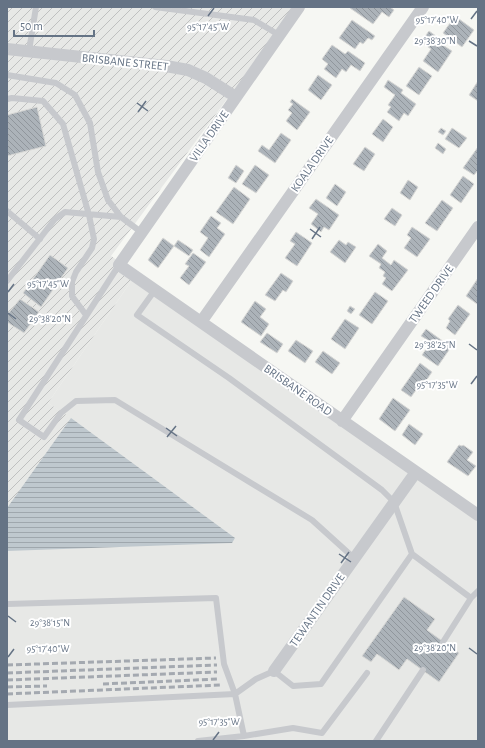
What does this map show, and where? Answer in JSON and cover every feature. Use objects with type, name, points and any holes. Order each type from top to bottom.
[{"type":"street","name":"VILLA DRIVE","points":[[119,265],[299,7]]},
{"type":"street","name":"KOALA DRIVE","points":[[201,322],[423,7]]},
{"type":"street","name":"BRISBANE STREET","points":[[7,49],[166,66],[206,78],[236,98]]},
{"type":"street","name":"TWEED DRIVE","points":[[342,421],[478,227]]},
{"type":"street","name":"BRISBANE ROAD","points":[[119,265],[478,515]]},
{"type":"street","name":"TEWANTIN DRIVE","points":[[274,671],[416,472]]},
{"type":"lane","points":[[29,51],[36,7]]},
{"type":"lane","points":[[155,7],[254,20],[279,35]]},
{"type":"lane","points":[[7,75],[56,83],[75,95],[90,123],[98,172],[108,200],[121,217],[142,232]]},
{"type":"lane","points":[[7,100],[12,98],[43,101],[63,124],[94,239],[92,248],[76,272],[72,282],[72,296],[86,315]]},
{"type":"lane","points":[[7,211],[40,239]]},
{"type":"lane","points":[[7,281],[55,219],[65,212],[121,217]]},
{"type":"lane","points":[[119,265],[19,420],[44,437],[61,413],[76,401],[115,400],[312,520],[354,558]]},
{"type":"lane","points":[[155,290],[137,315],[229,378],[382,490],[394,502],[412,554],[471,598]]},
{"type":"lane","points":[[7,705],[235,694],[256,679],[274,671],[293,686],[321,684],[412,554]]},
{"type":"lane","points":[[443,642],[471,598],[478,591]]},
{"type":"lane","points":[[7,604],[216,598],[224,664],[235,694],[244,736]]},
{"type":"lane","points":[[376,741],[423,670]]},
{"type":"lane","points":[[198,741],[220,740],[294,728],[322,732],[367,673]]},
{"type":"shaded area","points":[[7,7],[295,7],[111,256],[136,274],[48,403],[71,418],[7,508]]},
{"type":"shaded area","points":[[136,274],[478,519],[478,741],[7,741],[7,508],[70,418],[48,403]]},
{"type":"shaded area","points":[[71,418],[235,538],[232,543],[7,551],[7,508]]},
{"type":"building","points":[[390,7],[394,10],[389,17],[382,12],[373,24],[350,8]]},
{"type":"building","points":[[455,16],[474,30],[462,47],[443,33]]},
{"type":"building","points":[[352,20],[375,36],[372,40],[368,38],[363,44],[360,42],[355,49],[339,38]]},
{"type":"building","points":[[429,31],[440,39],[438,42],[452,51],[438,72],[423,61],[431,49],[421,42]]},
{"type":"building","points":[[332,45],[345,54],[348,51],[365,63],[360,71],[351,65],[346,72],[342,69],[336,78],[324,69],[328,64],[322,59]]},
{"type":"building","points":[[419,67],[432,76],[419,95],[406,86]]},
{"type":"building","points":[[318,75],[332,85],[321,100],[308,90]]},
{"type":"building","points":[[388,80],[403,90],[401,93],[416,104],[408,116],[404,113],[399,121],[387,112],[391,107],[388,105],[395,95],[384,87]]},
{"type":"building","points":[[478,81],[478,101],[469,95]]},
{"type":"building","points":[[292,99],[310,112],[297,130],[286,121],[292,113],[288,110],[293,104],[290,102]]},
{"type":"building","points":[[37,107],[46,146],[7,156],[7,115]]},
{"type":"building","points":[[383,119],[393,127],[383,142],[372,134]]},
{"type":"building","points":[[441,128],[446,131],[443,135],[438,132]]},
{"type":"building","points":[[452,128],[467,138],[459,148],[445,139]]},
{"type":"building","points":[[281,133],[291,140],[275,163],[258,151],[262,145],[269,150]]},
{"type":"building","points":[[438,143],[446,149],[443,154],[435,148]]},
{"type":"building","points":[[365,147],[375,154],[364,171],[353,164]]},
{"type":"building","points":[[478,147],[478,170],[474,175],[463,168]]},
{"type":"building","points":[[236,165],[244,171],[236,183],[228,178]]},
{"type":"building","points":[[255,165],[269,175],[256,193],[242,184]]},
{"type":"building","points":[[463,176],[474,184],[461,203],[450,195]]},
{"type":"building","points":[[408,180],[418,187],[410,200],[400,193]]},
{"type":"building","points":[[335,184],[346,192],[337,206],[326,198]]},
{"type":"building","points":[[234,187],[250,199],[233,224],[216,212]]},
{"type":"building","points":[[316,199],[339,215],[329,230],[324,227],[321,232],[311,224],[318,214],[309,208]]},
{"type":"building","points":[[442,200],[453,208],[437,231],[425,223]]},
{"type":"building","points":[[392,208],[402,215],[395,226],[384,219]]},
{"type":"building","points":[[211,216],[221,223],[217,228],[225,234],[209,257],[200,250],[208,238],[200,232]]},
{"type":"building","points":[[412,227],[430,239],[417,257],[404,248],[411,238],[407,235]]},
{"type":"building","points":[[296,232],[312,243],[297,266],[285,258],[295,244],[290,241]]},
{"type":"building","points":[[163,238],[174,246],[158,268],[148,260]]},
{"type":"building","points":[[178,240],[193,250],[189,256],[174,246]]},
{"type":"building","points":[[339,240],[346,245],[348,242],[356,247],[345,263],[330,252]]},
{"type":"building","points":[[378,244],[387,251],[382,258],[391,265],[394,260],[408,270],[392,291],[382,284],[386,278],[383,276],[385,272],[379,268],[381,264],[369,256]]},
{"type":"building","points":[[193,253],[206,262],[189,285],[180,278],[189,266],[185,264]]},
{"type":"building","points":[[50,255],[68,268],[41,307],[23,293]]},
{"type":"building","points":[[281,273],[293,281],[286,292],[283,290],[275,301],[265,295]]},
{"type":"building","points":[[478,278],[478,302],[477,304],[466,296]]},
{"type":"building","points":[[375,292],[388,301],[372,324],[359,315]]},
{"type":"building","points":[[20,299],[39,312],[24,333],[7,322],[7,315]]},
{"type":"building","points":[[255,301],[266,309],[260,317],[269,324],[261,336],[241,322]]},
{"type":"building","points":[[458,305],[470,314],[455,335],[446,328],[450,321],[448,319]]},
{"type":"building","points":[[350,306],[355,309],[351,314],[347,311]]},
{"type":"building","points":[[345,319],[359,328],[345,349],[331,339]]},
{"type":"building","points":[[426,329],[451,347],[438,366],[422,355],[431,342],[421,336]]},
{"type":"building","points":[[267,333],[283,344],[277,353],[260,342]]},
{"type":"building","points":[[296,340],[313,351],[305,363],[288,351]]},
{"type":"building","points":[[323,351],[340,363],[332,374],[315,362]]},
{"type":"building","points":[[420,363],[432,372],[419,391],[416,390],[411,397],[401,390]]},
{"type":"building","points":[[393,398],[410,410],[395,431],[379,419]]},
{"type":"building","points":[[409,424],[423,434],[415,445],[402,435]]},
{"type":"building","points":[[459,445],[463,445],[473,452],[467,460],[476,466],[468,476],[447,462]]},
{"type":"building","points":[[404,597],[435,619],[427,630],[459,653],[439,682],[407,659],[399,670],[377,654],[371,662],[362,656]]},
{"type":"railway","points":[[7,665],[216,658]]},
{"type":"railway","points":[[7,673],[217,665]]},
{"type":"railway","points":[[7,680],[217,672]]},
{"type":"railway","points":[[103,684],[219,679]]},
{"type":"railway","points":[[7,694],[221,685]]},
{"type":"railway","points":[[7,687],[47,686]]}]
